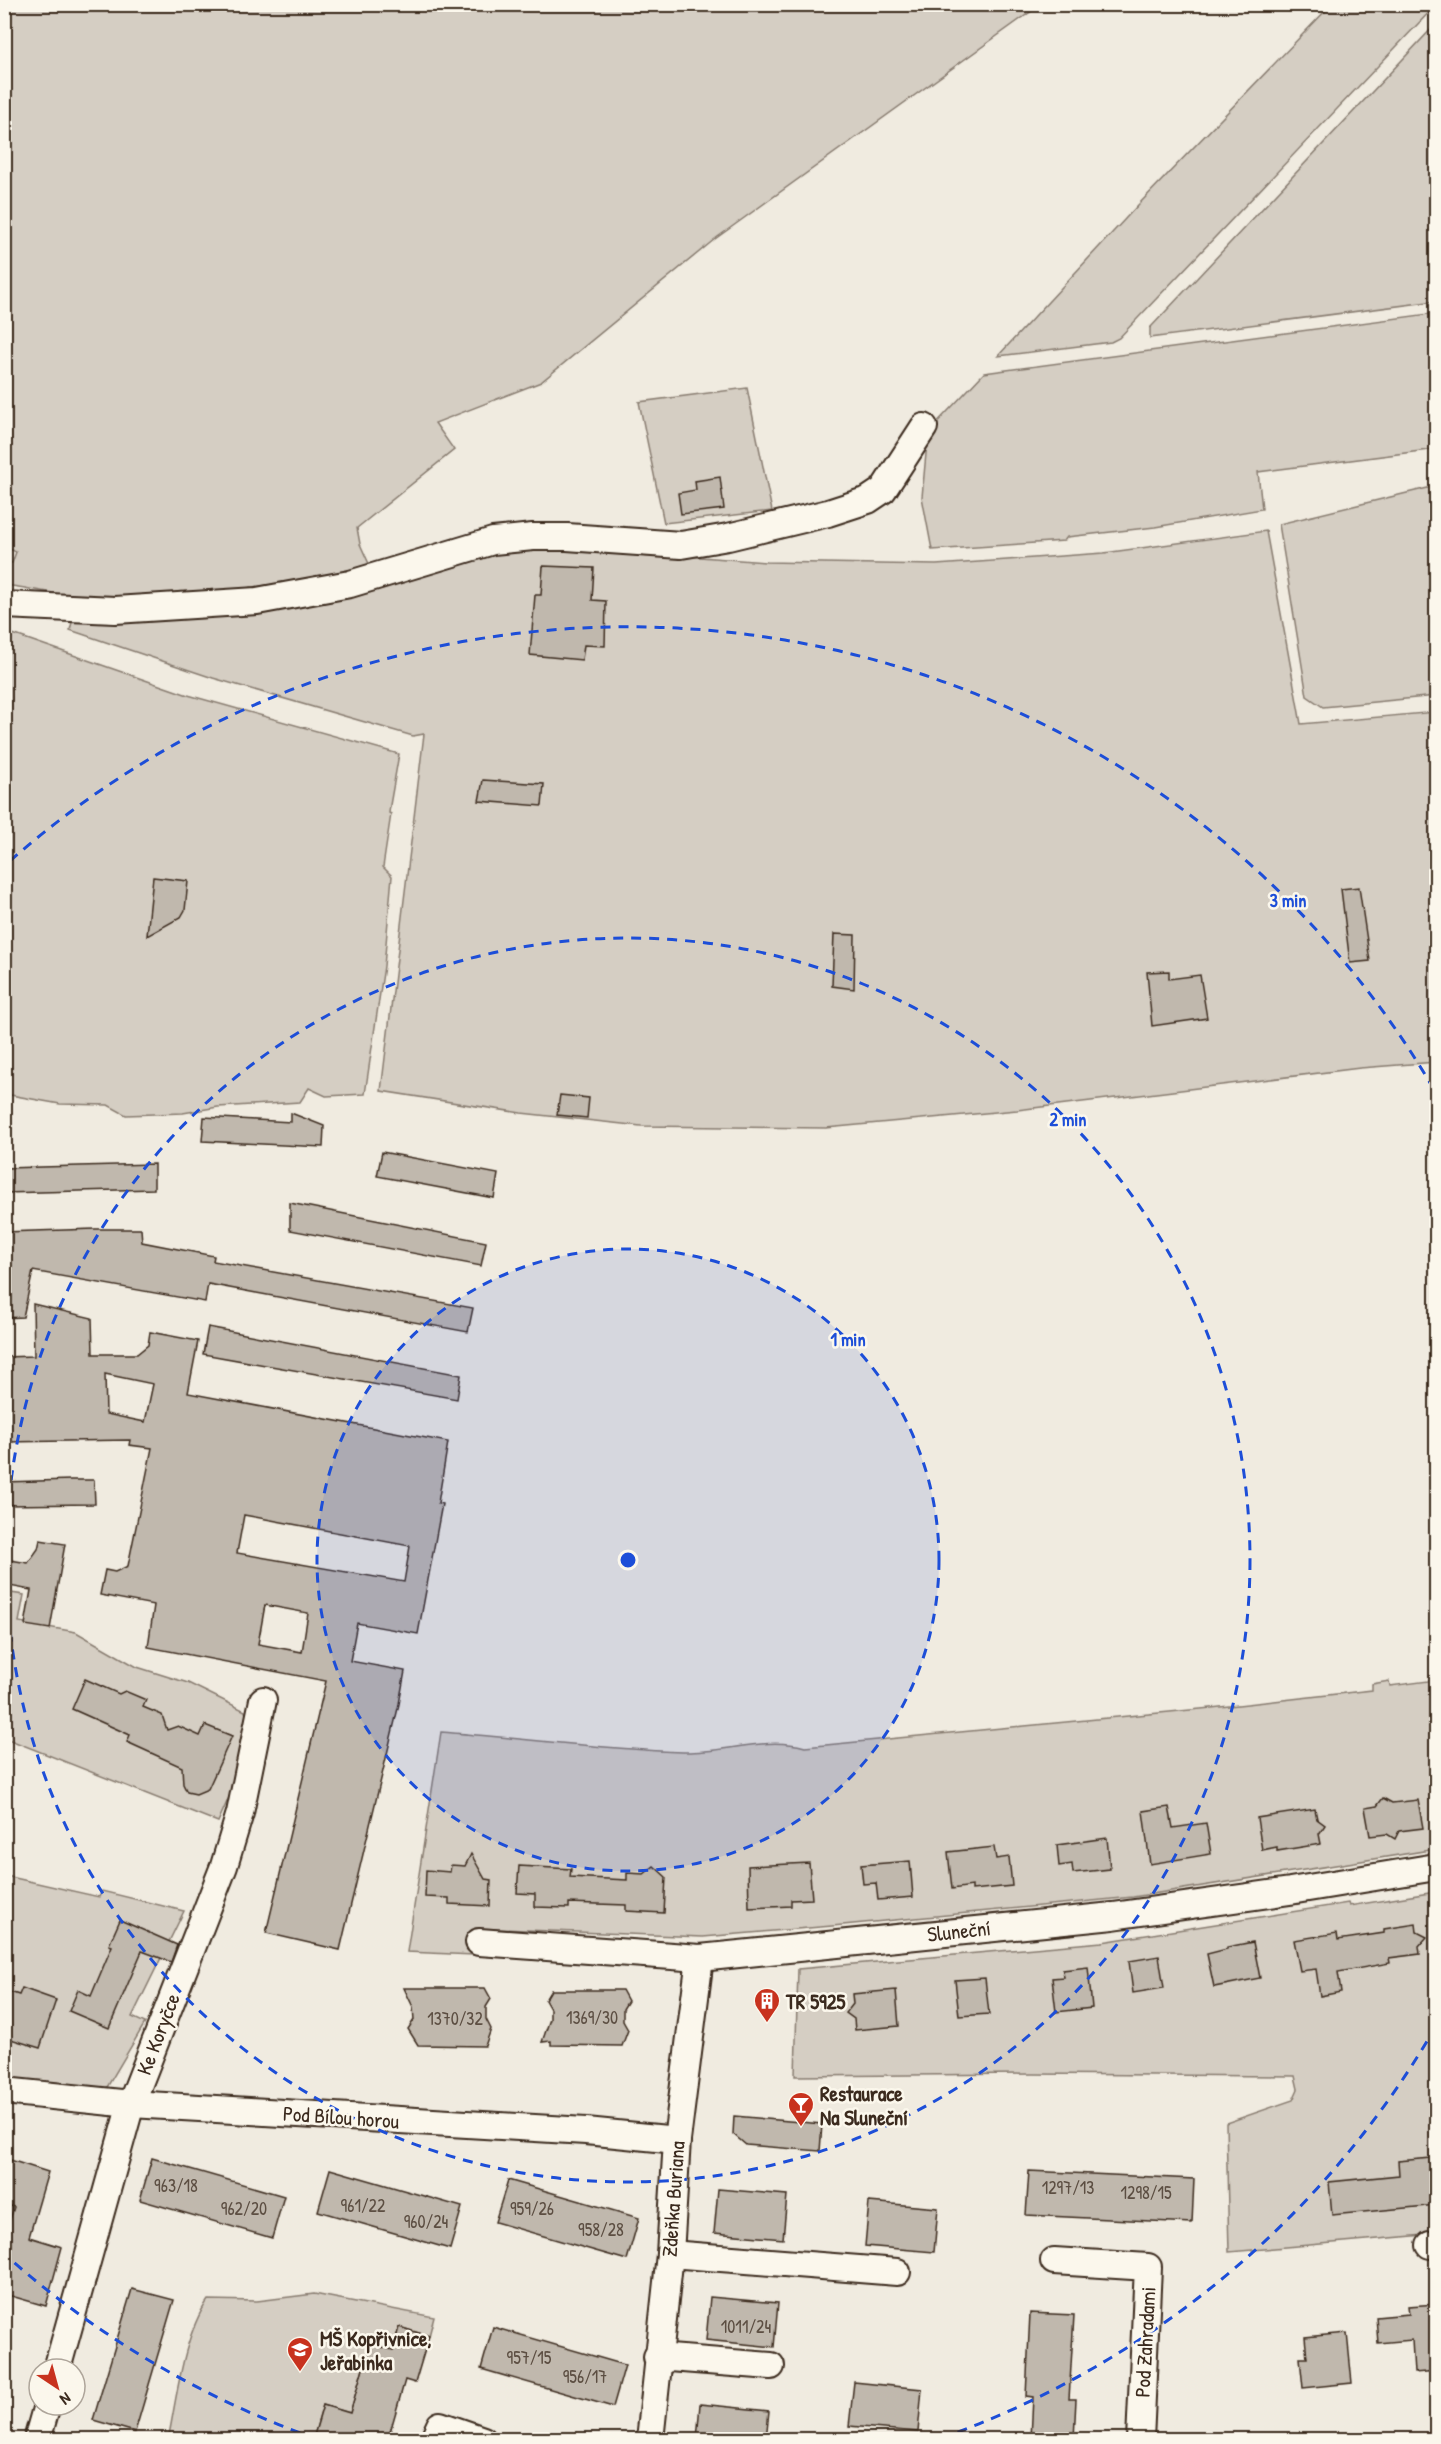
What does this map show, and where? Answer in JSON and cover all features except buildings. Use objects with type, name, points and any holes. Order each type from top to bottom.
[{"type":"street","points":[[4,605],[115,610],[257,601],[350,584],[493,541],[533,537],[567,537],[681,545],[728,537],[828,513],[868,500],[883,490],[924,427]]},
{"type":"street","name":"Ke Koryčce","points":[[60,2357],[131,2104],[224,1866],[240,1813],[263,1700]]},
{"type":"street","name":"Sluneční","points":[[479,1942],[700,1959],[1113,1916],[1437,1867]]},
{"type":"street","name":"Zdeňka Buriana","points":[[650,2439],[657,2357],[670,2254],[677,2140],[700,1959]]},
{"type":"street","name":"Pod Bílou horou","points":[[4,2091],[131,2104],[595,2131],[677,2140]]},
{"type":"street","points":[[670,2254],[897,2272]]},
{"type":"street","name":"Pod Zahradami","points":[[1054,2261],[1148,2267],[1140,2439]]},
{"type":"street","points":[[657,2357],[771,2366]]},
{"type":"street","points":[[37,2439],[43,2417]]},
{"type":"street","points":[[433,2439],[440,2425],[483,2439]]},
{"type":"shaded area","points":[[4,5],[1040,5],[715,239],[541,382],[435,423],[454,450],[357,528],[360,544],[370,566],[297,581],[224,591],[114,597],[77,596],[5,585],[5,561],[12,563],[16,552],[4,546]]},
{"type":"shaded area","points":[[1331,5],[1436,5],[1119,338],[1111,342],[998,356],[1138,205]]},
{"type":"shaded area","points":[[1436,24],[1436,301],[1150,338],[1150,328]]},
{"type":"shaded area","points":[[1436,313],[1436,449],[1258,472],[1262,509],[1155,527],[1067,537],[1064,541],[932,550],[922,497],[928,432],[984,373]]},
{"type":"shaded area","points":[[747,388],[772,511],[664,523],[639,402]]},
{"type":"shaded area","points":[[1436,486],[1436,696],[1323,707],[1307,696],[1279,524]]},
{"type":"shaded area","points":[[1266,531],[1301,724],[1436,712],[1436,1062],[1360,1068],[1017,1110],[826,1128],[641,1126],[521,1113],[381,1091],[424,734],[413,736],[213,678],[70,630],[73,618],[161,617],[510,546],[594,549],[766,562],[936,565],[1104,553]]},
{"type":"shaded area","points":[[4,631],[188,695],[399,754],[383,867],[392,876],[384,966],[365,1094],[326,1096],[309,1088],[300,1102],[218,1107],[183,1113],[126,1115],[108,1105],[60,1104],[5,1094]]},
{"type":"shaded area","points":[[4,1592],[24,1595],[19,1622],[76,1632],[137,1667],[188,1683],[245,1711],[247,1718],[230,1795],[218,1822],[5,1738]]},
{"type":"shaded area","points":[[1436,1680],[1436,1849],[1133,1897],[703,1937],[475,1928],[474,1955],[407,1952],[441,1732],[683,1752],[775,1743],[805,1747],[1211,1708],[1372,1690],[1372,1684],[1389,1681],[1390,1686]]},
{"type":"shaded area","points":[[6,1876],[99,1897],[102,1891],[184,1911],[132,2017],[145,2023],[106,2089],[5,2080]]},
{"type":"shaded area","points":[[1436,1892],[1436,2234],[1229,2252],[1226,2123],[1293,2100],[1298,2089],[1295,2076],[1033,2074],[795,2076],[798,1969],[1102,1942],[1348,1903],[1349,1906]]},
{"type":"shaded area","name":"MŠ Kopřivnice, Jeřabinka","points":[[314,2294],[434,2317],[429,2336],[399,2327],[393,2350],[370,2344],[350,2413],[323,2405],[313,2439],[168,2440],[178,2386],[192,2331],[208,2300],[257,2301]]},
{"type":"place","name":"TR 5925","points":[[767,2024]]},
{"type":"place","name":"Restaurace Na Sluneční","points":[[801,2128]]},
{"type":"place","name":"MŠ Kopřivnice, Jeřabinka","points":[[300,2373]]}]
